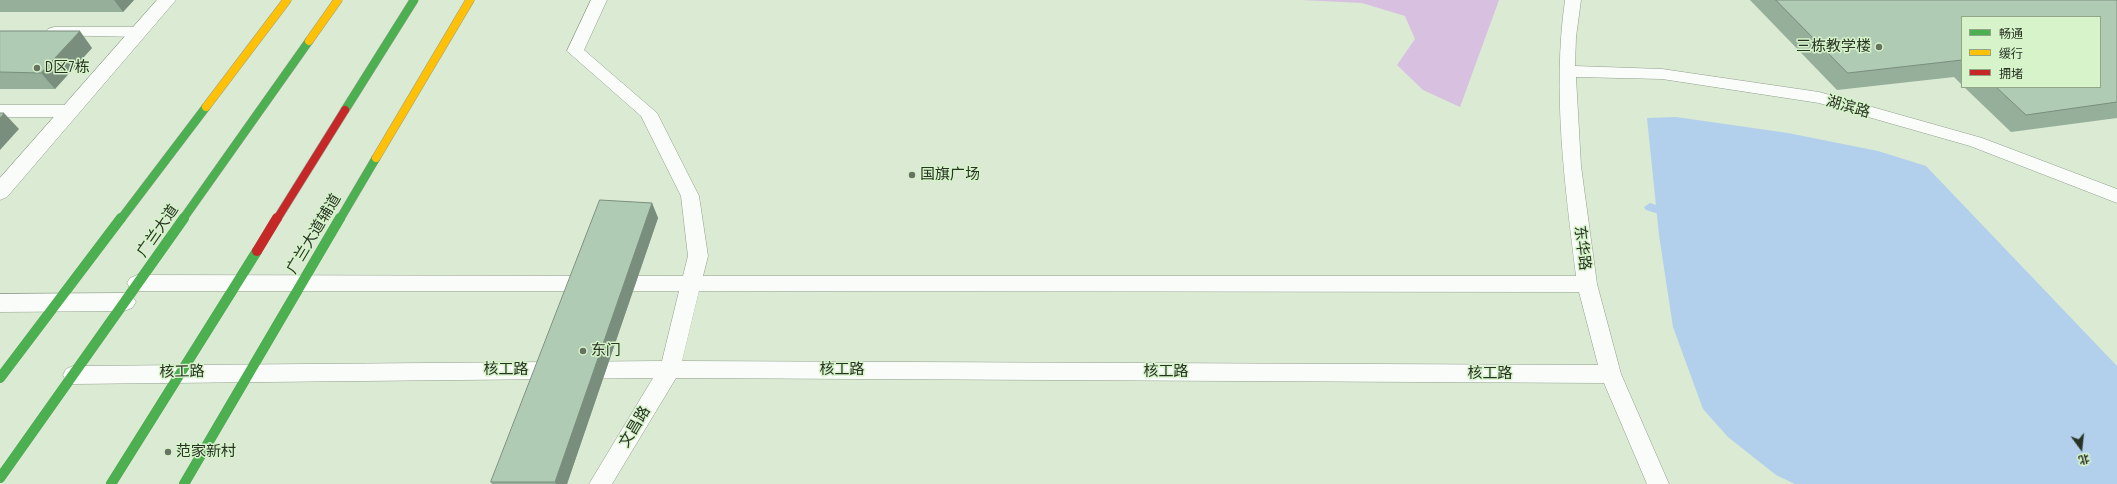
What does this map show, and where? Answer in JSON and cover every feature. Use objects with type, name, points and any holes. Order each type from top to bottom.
[{"type":"main road","points":[[0,378],[288,0]]},
{"type":"main road","name":"广兰大道","points":[[0,478],[338,0]]},
{"type":"main road","points":[[111,484],[414,0]]},
{"type":"main road","name":"广兰大道辅道","points":[[184,484],[249,371],[470,0]]},
{"type":"street","points":[[0,192],[167,0]]},
{"type":"street","points":[[0,303],[124,302]]},
{"type":"lane","name":"文昌路","points":[[599,0],[575,51],[648,113],[690,196],[698,256],[670,369],[600,484]]},
{"type":"lane","name":"东华路","points":[[1572,0],[1568,36],[1567,71],[1572,166],[1587,284],[1611,374],[1658,484]]},
{"type":"lane","points":[[39,32],[139,32]]},
{"type":"lane","name":"湖滨路","points":[[1567,71],[1662,74],[1818,98],[1976,142],[2117,196]]},
{"type":"lane","points":[[0,111],[70,111]]},
{"type":"lane","points":[[138,283],[1587,284]]},
{"type":"lane","name":"核工路","points":[[73,375],[249,371],[670,369],[1611,374]]},
{"type":"shaded area","points":[[1302,0],[1499,0],[1460,107],[1423,90],[1397,65],[1415,39],[1405,16],[1362,3]]},
{"type":"water","points":[[1676,117],[1788,133],[1878,151],[1926,166],[2117,366],[2117,484],[1795,484],[1776,475],[1728,437],[1703,409],[1673,327],[1659,235],[1647,118]]},
{"type":"building","name":"三栋教学楼","points":[[1776,0],[2117,0],[2117,102],[2026,115],[1997,88],[2101,88],[2101,16],[1961,16],[1961,60],[1848,73]]},
{"type":"building","points":[[0,31],[80,31],[41,73],[0,72]]},
{"type":"building","name":"东门","points":[[600,200],[652,203],[555,482],[491,482]]},
{"type":"waterway","points":[[1650,207],[1672,214]]},
{"type":"traffic: fast","points":[[345,110],[414,0]]},
{"type":"traffic: fast","points":[[0,478],[309,41]]},
{"type":"traffic: fast","points":[[0,378],[206,107]]},
{"type":"traffic: fast","points":[[184,484],[376,158]]},
{"type":"traffic: fast","points":[[111,484],[257,251]]},
{"type":"traffic: slow","points":[[206,107],[287,0]]},
{"type":"traffic: slow","points":[[309,41],[338,0]]},
{"type":"traffic: slow","points":[[376,158],[470,0]]},
{"type":"traffic: jam","points":[[257,251],[345,110]]},
{"type":"place","name":"三栋教学楼","points":[[1879,47]]},
{"type":"place","name":"D区7栋","points":[[37,68]]},
{"type":"place","name":"国旗广场","points":[[912,175]]},
{"type":"place","name":"东门","points":[[583,351]]},
{"type":"place","name":"范家新村","points":[[168,452]]}]
